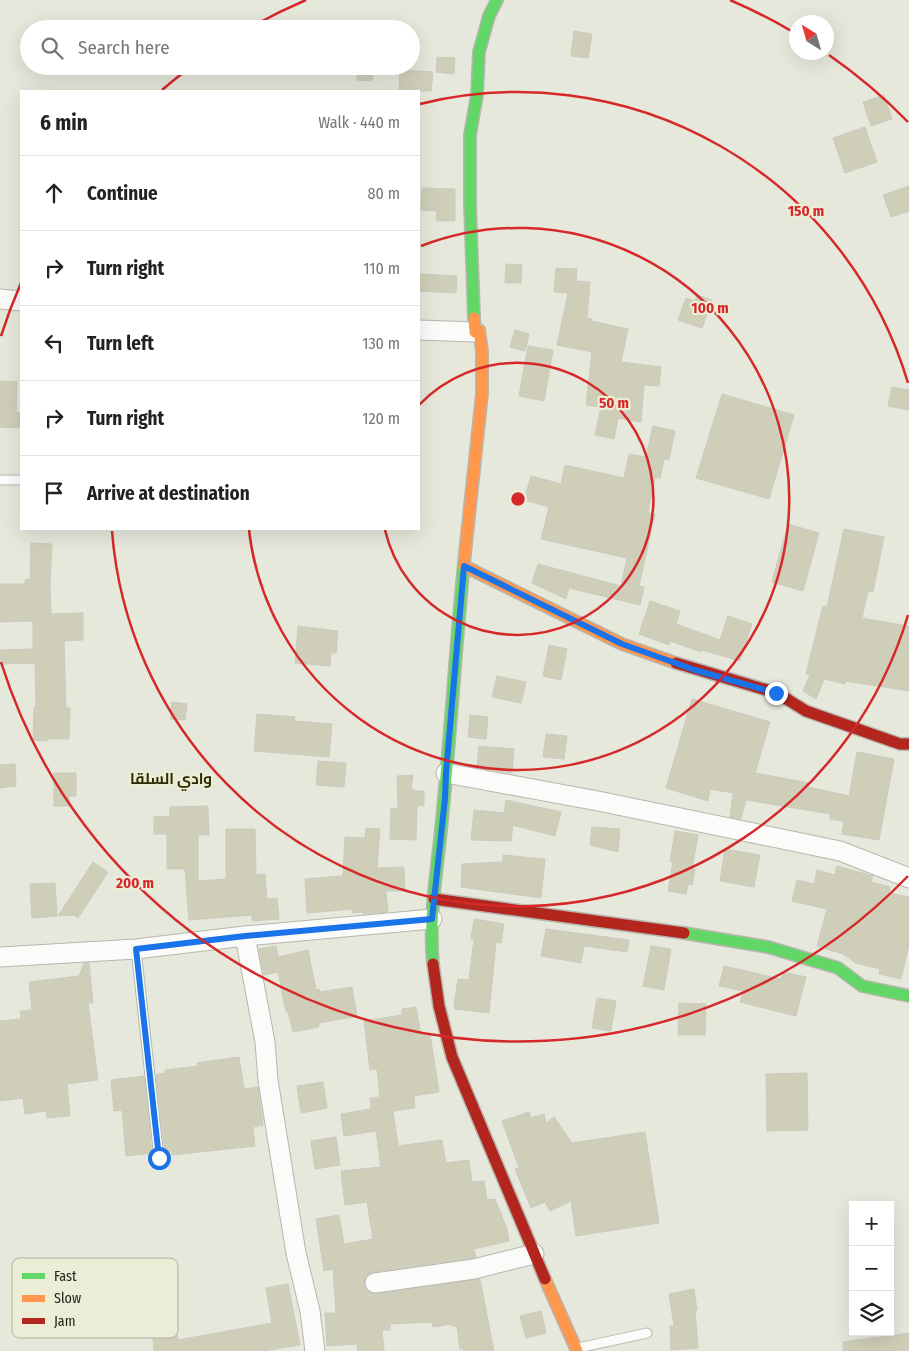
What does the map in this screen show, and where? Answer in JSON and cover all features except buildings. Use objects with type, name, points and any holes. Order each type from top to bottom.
[{"type":"street","points":[[475,332],[470,204],[470,135],[477,95],[479,52],[489,16],[498,0]]},
{"type":"street","points":[[0,299],[20,301]]},
{"type":"street","points":[[420,330],[475,332],[479,330],[483,349],[482,388],[464,566],[445,798],[432,919],[433,954],[442,1025],[452,1057],[571,1348]]},
{"type":"street","points":[[464,566],[622,644],[695,670],[776,693],[806,711],[900,744],[909,744]]},
{"type":"street","points":[[446,773],[598,801],[840,851],[909,878]]},
{"type":"street","points":[[434,899],[679,932],[768,947],[838,968],[862,986],[909,996]]},
{"type":"street","points":[[0,957],[136,949],[245,936],[432,919]]},
{"type":"street","points":[[245,936],[265,1042],[268,1080],[296,1253],[310,1312],[315,1351]]},
{"type":"street","points":[[375,1283],[474,1269],[534,1254]]},
{"type":"lane","points":[[0,480],[20,480]]},
{"type":"lane","points":[[136,949],[159,1158]]},
{"type":"lane","points":[[571,1348],[647,1333]]},
{"type":"traffic: fast","points":[[474,318],[470,204],[470,135],[477,95],[479,52],[489,16],[497,0]]},
{"type":"traffic: fast","points":[[433,964],[433,906],[464,563]]},
{"type":"traffic: fast","points":[[684,933],[768,947],[838,968],[862,986],[909,996]]},
{"type":"traffic: slow","points":[[464,563],[482,394],[482,351],[479,330],[475,332],[474,318]]},
{"type":"traffic: slow","points":[[464,566],[622,644],[676,663]]},
{"type":"traffic: slow","points":[[545,1279],[577,1351]]},
{"type":"traffic: jam","points":[[676,663],[777,693],[806,711],[900,744],[909,744]]},
{"type":"traffic: jam","points":[[434,899],[684,933]]},
{"type":"traffic: jam","points":[[433,964],[439,1006],[452,1057],[545,1279]]},
{"type":"district","name":"وادي السلقا","points":[[171,779]]},
{"type":"route","points":[[159,1158],[136,949],[245,936],[432,919],[445,798],[464,566],[622,644],[695,670],[776,693]]}]
